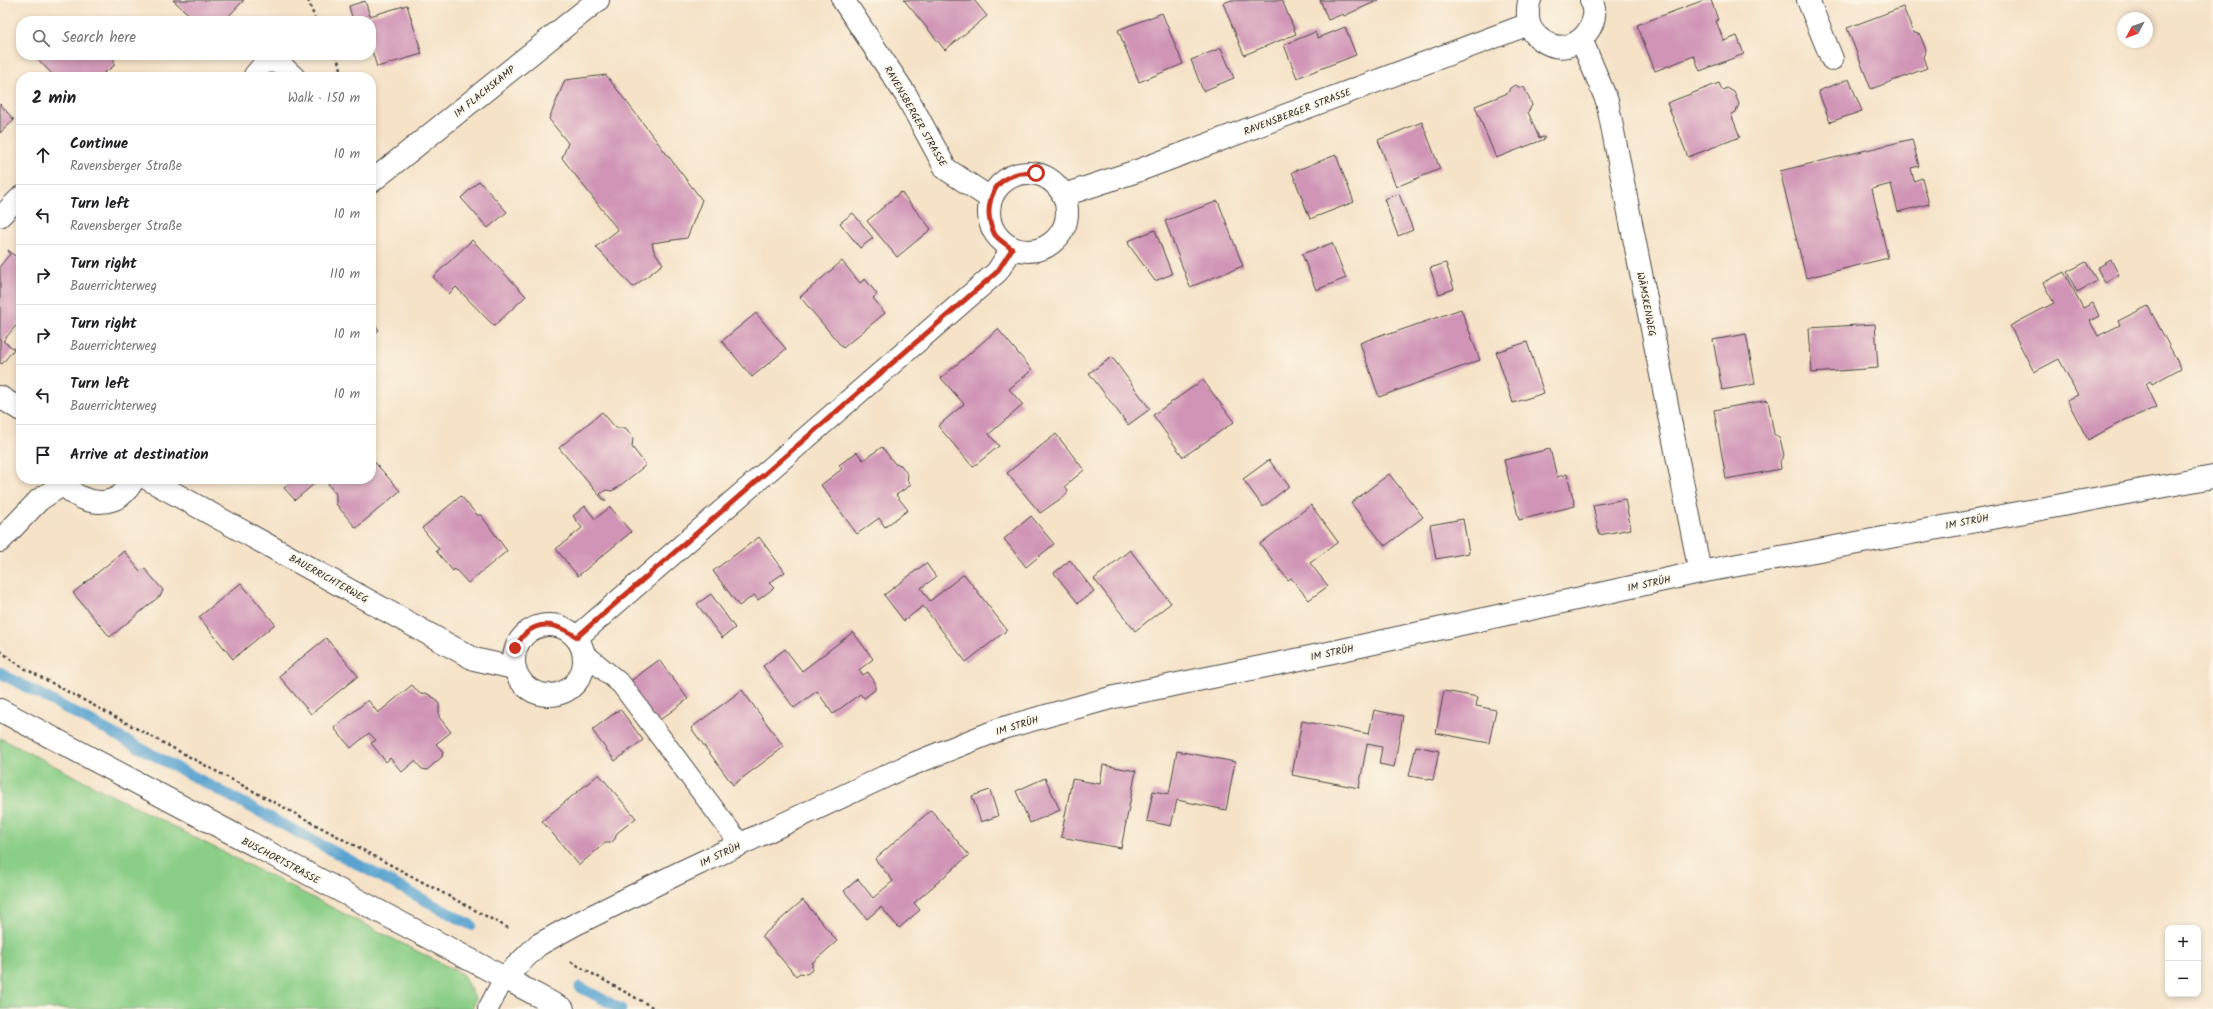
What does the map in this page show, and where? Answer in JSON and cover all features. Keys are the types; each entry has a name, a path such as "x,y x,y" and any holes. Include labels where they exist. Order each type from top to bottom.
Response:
{"street":[{"name":"IM FLACHSKAMP","path":"376,178 598,0"},
{"name":"RAVENSBERGER STRASSE","path":"843,0 906,95 946,169 990,198"},
{"path":"1530,0 1528,4 1528,24 1537,37 1551,45 1566,46 1581,39 1590,30 1594,17 1596,1"},
{"path":"1808,0 1832,59"},
{"name":"RAVENSBERGER STRASSE","path":"1064,195 1137,171 1528,24"},
{"name":"WÄMSKENWEG","path":"1581,39 1607,101 1700,572"},
{"path":"1036,173 1052,181 1064,195 1068,211 1065,226 1056,240 1043,249 1028,252 1012,249 996,236 988,218 990,198 1000,183 1017,174 1036,173"},
{"path":"581,646 997,272 1012,249"},
{"path":"0,397 16,407"},
{"name":"IM STRÜH","path":"504,978 538,945 574,925 740,844 903,768 1018,724 1114,697 1310,657 1700,572 2213,477"},
{"path":"0,541 40,500 60,484"},
{"path":"67,484 77,496 95,502 113,500 128,490 131,484"},
{"name":"BAUERRICHTERWEG","path":"157,484 474,659 514,668"},
{"path":"542,625 562,627 581,646 582,676 567,692 545,696 525,687 514,668 515,648 526,633 542,625"},
{"name":"BUSCHORTSTRASSE","path":"0,710 563,1009"}],"lane":[{"path":"256,72 264,63 279,62 290,72"},
{"path":"0,217 16,201"},
{"path":"581,646 621,684 740,844"},
{"path":"488,1009 504,978"}],"path":[{"path":"308,0 314,16"},
{"path":"338,60 342,72"},
{"path":"0,651 22,667 656,1009"}],"green space":[{"path":"0,738 462,974 476,1000 472,1009 0,1009"}],"building":[{"path":"173,0 244,0 229,16 191,16"},
{"path":"904,0 974,0 987,16 945,50"},
{"path":"1232,0 1282,0 1296,34 1244,55 1223,3"},
{"path":"1320,0 1379,0 1344,16 1343,14 1328,20"},
{"path":"1704,0 1711,0 1718,20 1716,21 1724,41 1737,36 1744,54 1700,71 1694,56 1655,71 1637,25"},
{"path":"365,1 370,16 352,16 349,6"},
{"path":"407,5 422,54 377,67 375,60 376,60 376,16 370,16"},
{"path":"1903,7 1913,32 1920,35 1926,50 1923,57 1927,68 1871,89 1847,28"},
{"path":"1162,13 1183,64 1139,82 1118,30"},
{"path":"1345,27 1356,55 1297,78 1284,45 1315,32 1318,38"},
{"path":"1221,48 1234,78 1203,91 1191,60"},
{"path":"39,60 114,60 114,66 105,72 50,72"},
{"path":"606,75 702,200 687,238 652,243 654,251 663,264 633,287 596,247 618,230 562,158 568,143 549,119 565,80"},
{"path":"1849,79 1862,111 1830,122 1818,91"},
{"path":"1719,83 1722,90 1727,88 1734,92 1739,104 1736,112 1731,114 1740,137 1688,157 1667,103"},
{"path":"1515,85 1521,88 1524,87 1532,105 1528,112 1539,138 1544,137 1545,139 1496,158 1475,106 1508,93 1510,88"},
{"path":"0,104 14,120 0,133"},
{"path":"1422,122 1440,169 1396,187 1378,140"},
{"path":"1912,139 1919,166 1911,168 1914,181 1922,178 1929,204 1898,212 1891,184 1872,189 1888,258 1806,278 1780,171"},
{"path":"1336,155 1354,202 1310,219 1292,172"},
{"path":"479,181 507,212 488,228 461,198"},
{"path":"901,192 931,229 897,257 867,221"},
{"path":"1399,194 1413,230 1398,236 1384,199"},
{"path":"1218,201 1243,266 1190,287 1165,221"},
{"path":"853,213 873,238 860,248 840,223"},
{"path":"1155,230 1172,274 1155,281 1129,245 1128,241"},
{"path":"472,240 526,296 494,326 456,287 449,294 433,277"},
{"path":"1332,243 1346,278 1316,290 1302,254"},
{"path":"8,250 16,257 16,326 3,341 14,349 2,364 0,363 0,266 10,254"},
{"path":"2111,260 2119,275 2105,283 2097,268"},
{"path":"842,261 860,283 865,279 877,294 873,298 885,313 843,348 800,297"},
{"path":"2086,262 2097,281 2077,292 2067,272"},
{"path":"1446,263 1454,289 1439,294 1430,268"},
{"path":"2064,272 2083,308 2093,303 2099,316 2090,321 2098,336 2120,325 2118,321 2148,306 2181,368 2152,384 2150,381 2146,384 2157,407 2125,420 2088,440 2067,400 2078,395 2059,359 2034,372 2010,326 2054,303 2043,283"},
{"path":"1461,309 1480,360 1379,397 1360,343"},
{"path":"756,313 786,349 752,377 722,341"},
{"path":"1875,324 1878,368 1812,373 1809,328"},
{"path":"998,329 1032,370 1009,389 1023,405 989,434 999,446 973,467 938,426 964,404 941,378"},
{"path":"1746,334 1755,384 1722,390 1713,340"},
{"path":"1527,342 1544,393 1513,403 1496,352"},
{"path":"1112,357 1150,409 1128,425 1089,373"},
{"path":"1203,380 1234,422 1183,457 1153,415"},
{"path":"1768,400 1774,434 1780,439 1784,455 1780,461 1781,469 1726,479 1714,410"},
{"path":"602,412 616,428 626,428 633,438 632,447 646,465 617,488 612,491 606,490 600,494 606,501 605,502 559,448"},
{"path":"1056,434 1084,470 1065,486 1068,490 1066,495 1040,513 1007,473"},
{"path":"882,447 895,464 901,465 908,475 907,481 911,485 896,495 908,510 885,527 879,518 857,534 821,485 842,469 839,465 857,452 863,460"},
{"path":"1550,449 1557,477 1567,474 1575,506 1519,520 1504,460"},
{"path":"1269,460 1289,486 1263,507 1243,479"},
{"path":"376,464 400,491 356,528 336,504 336,494 328,484 376,484"},
{"path":"1389,474 1423,517 1385,546 1351,503"},
{"path":"288,484 314,484 295,500 284,488"},
{"path":"461,496 477,515 481,515 507,551 468,583 455,569 453,571 436,551 439,549 422,528"},
{"path":"1625,499 1631,529 1599,535 1593,505"},
{"path":"1311,505 1338,542 1310,563 1328,586 1309,600 1291,578 1288,580 1260,544"},
{"path":"585,506 595,519 610,507 631,532 578,576 556,549 582,528 573,516"},
{"path":"1031,516 1054,544 1026,567 1004,539"},
{"path":"1463,519 1469,553 1436,559 1430,525"},
{"path":"759,537 785,572 769,583 774,588 758,600 754,595 739,606 713,571"},
{"path":"1130,550 1171,603 1135,631 1094,579"},
{"path":"124,551 140,571 145,569 163,590 161,595 110,637 73,593"},
{"path":"1070,560 1094,591 1078,603 1054,573"},
{"path":"926,563 936,577 921,588 930,601 964,574 1007,630 966,662 923,606 904,621 884,595"},
{"path":"241,583 275,624 233,659 199,617"},
{"path":"711,594 735,628 722,638 697,604"},
{"path":"853,632 873,659 859,670 863,675 868,672 875,682 875,690 864,698 860,694 833,714 817,691 794,708 763,666 785,649 802,671"},
{"path":"326,638 358,676 311,714 279,676"},
{"path":"659,660 688,699 657,722 628,683"},
{"path":"412,685 420,694 426,693 436,699 439,704 439,717 451,732 436,744 443,752 442,757 427,770 422,769 415,761 402,772 390,758 386,762 371,743 376,740 369,733 351,748 334,728 368,700 378,713"},
{"path":"742,690 784,747 733,785 691,728"},
{"path":"1444,691 1478,697 1476,706 1496,710 1489,743 1436,733"},
{"path":"620,709 643,740 615,761 592,730"},
{"path":"1374,710 1403,716 1394,767 1379,764 1382,747 1367,744 1359,788 1292,775 1302,721 1369,734"},
{"path":"1416,746 1439,751 1433,780 1409,776"},
{"path":"1177,751 1235,762 1226,810 1177,800 1171,826 1147,821 1153,791 1169,794"},
{"path":"1103,765 1136,771 1121,848 1061,837 1072,779 1100,784"},
{"path":"599,774 636,818 617,833 615,839 611,843 605,843 579,865 542,821"},
{"path":"1045,778 1060,810 1030,823 1016,791"},
{"path":"990,790 998,816 981,822 972,796"},
{"path":"931,810 969,855 914,903 920,910 899,928 881,907 867,919 844,891 858,879 873,898 893,881 875,859"},
{"path":"803,900 837,941 812,963 812,970 807,974 800,973 796,976 762,936"}],"waterway":[{"path":"0,673 471,925"},
{"path":"580,987 621,1009"}],"route":[{"path":"515,648 526,633 542,625 562,627 577,637 997,272 1012,249 996,236 988,218 990,198 1000,183 1017,174 1036,173"}]}
